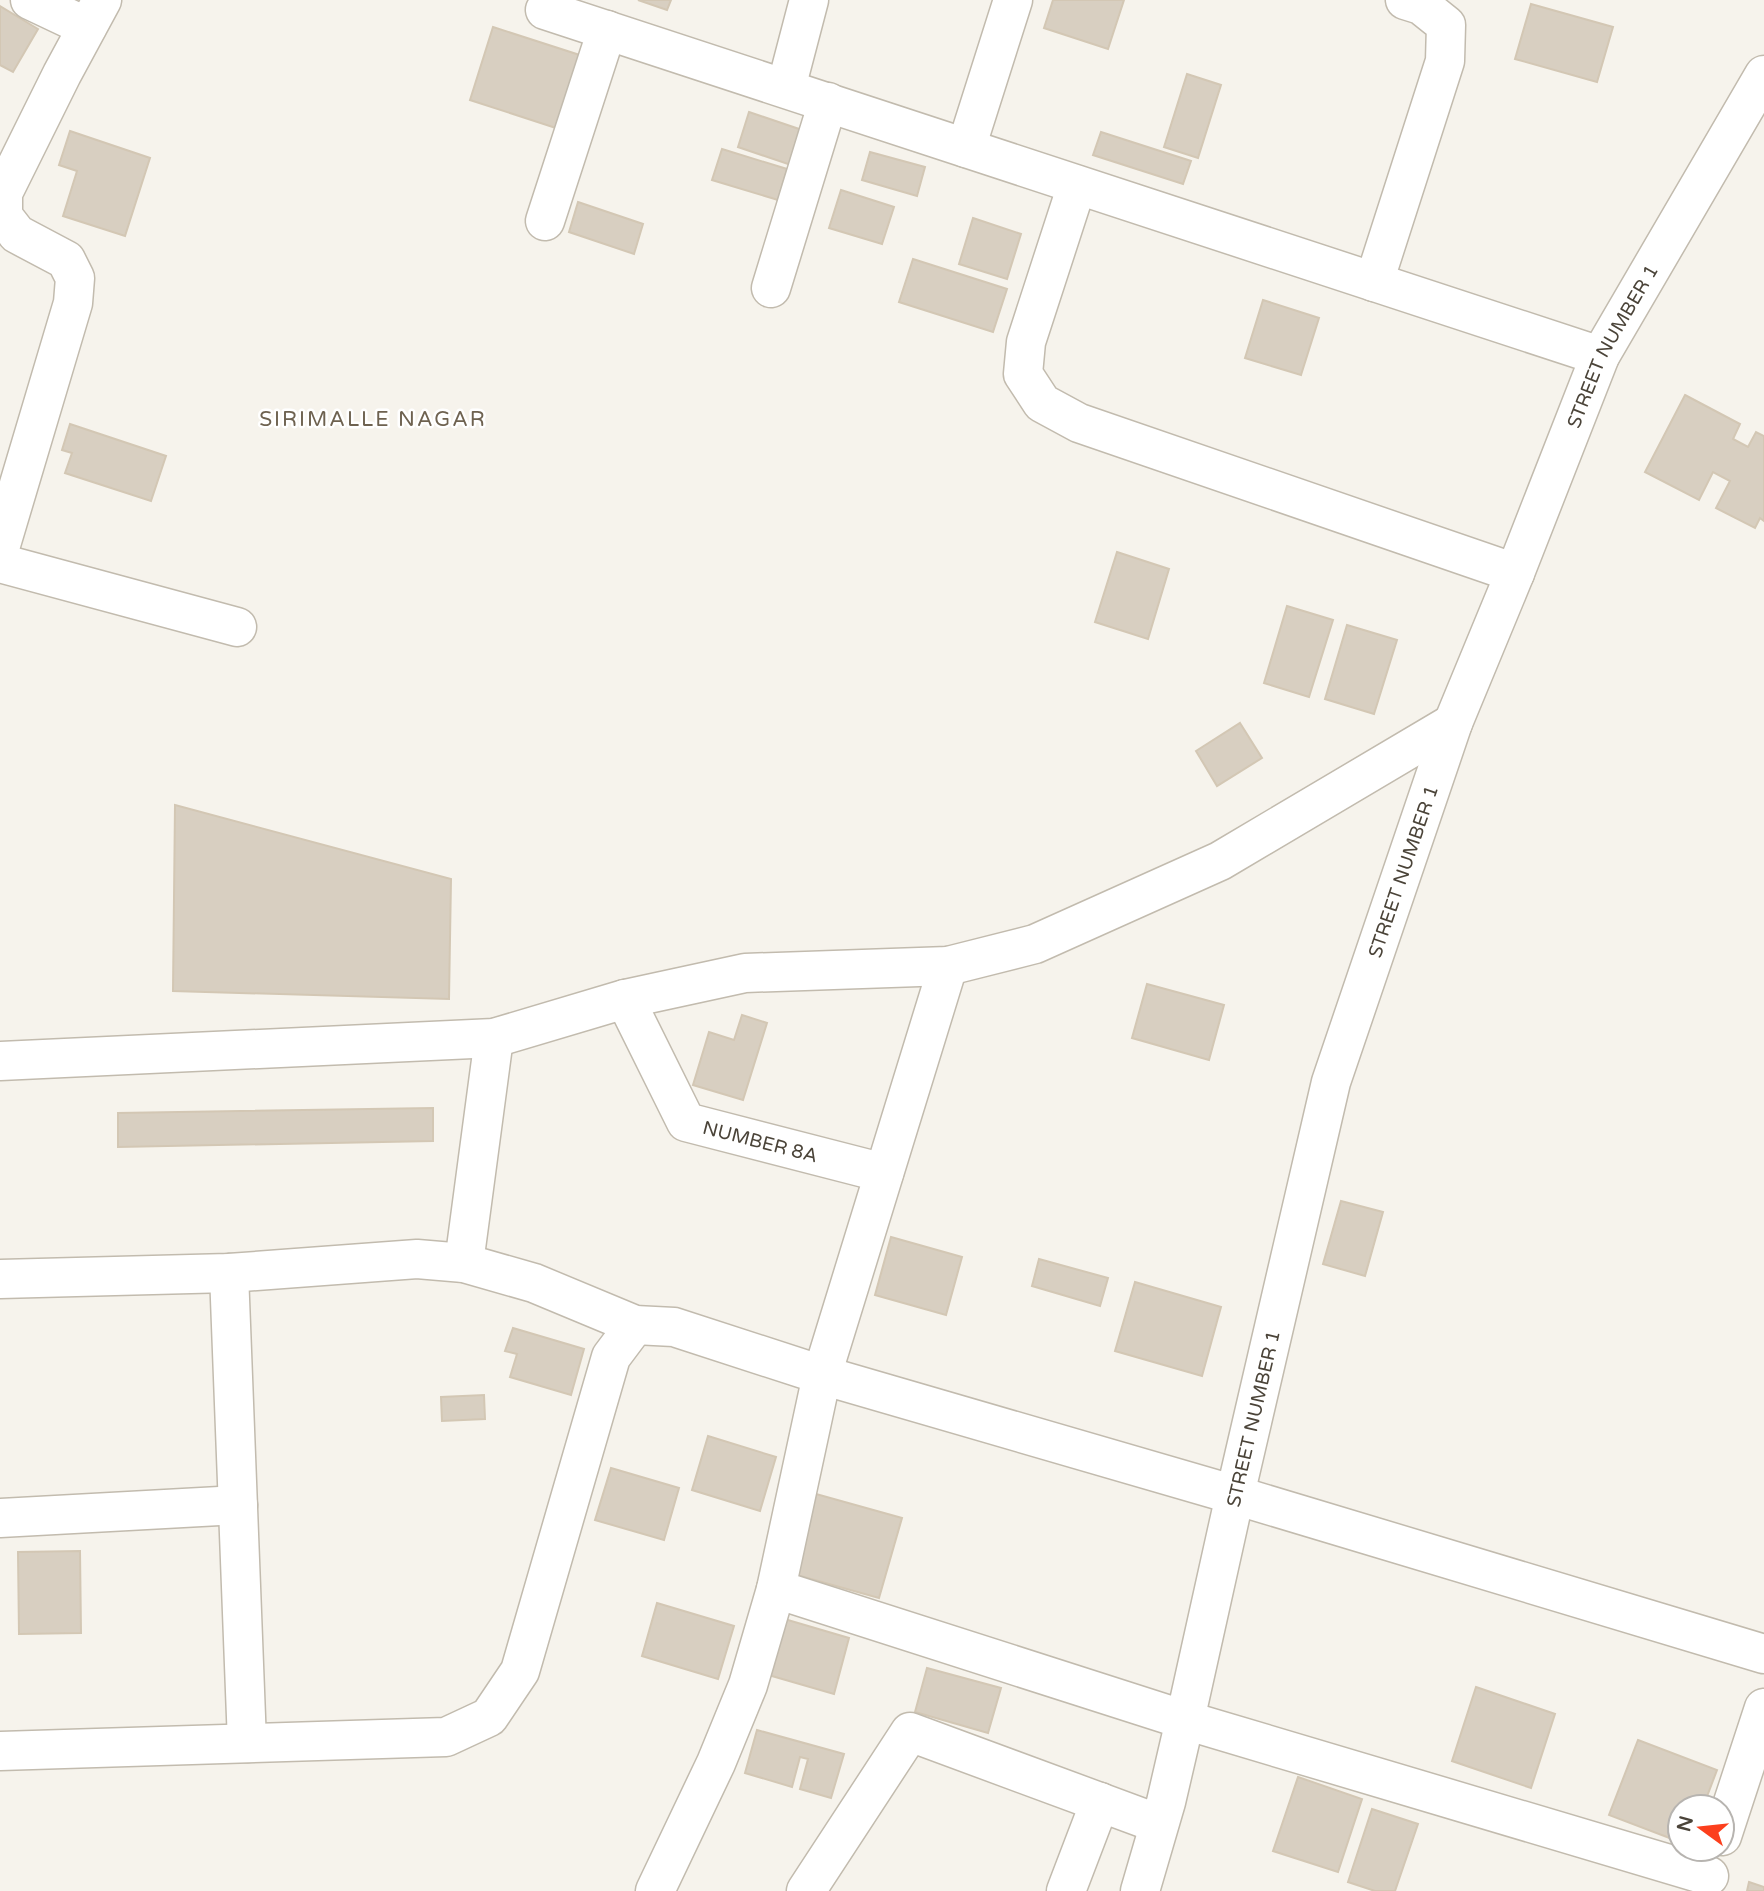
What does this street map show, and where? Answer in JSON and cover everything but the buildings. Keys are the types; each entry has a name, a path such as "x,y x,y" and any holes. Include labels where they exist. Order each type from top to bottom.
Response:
{"street":[{"path":"0,548 73,303 75,278 66,260 17,234 4,216 3,193 94,14 30,0"},
{"path":"786,88 809,0"},
{"path":"965,148 1013,0"},
{"path":"1374,282 1445,61 1446,25 1421,5 1405,0"},
{"path":"545,10 1600,356"},
{"path":"545,221 607,30"},
{"name":"STREET NUMBER 1","path":"1140,1891 1185,1720 1331,1082 1453,723 1600,356 1764,75"},
{"path":"771,288 828,102"},
{"path":"1077,185 1026,342 1023,374 1042,403 1079,423 1514,573"},
{"path":"0,563 237,627"},
{"path":"0,1061 494,1038 625,999 745,973 948,966 1035,944 1220,861 1453,723"},
{"path":"655,1891 716,1763 748,1685 776,1589 822,1375 948,966"},
{"name":"NUMBER 8A","path":"625,999 686,1122 884,1172"},
{"path":"464,1263 494,1038"},
{"path":"0,1279 229,1273 417,1259 464,1263 534,1283 635,1325 674,1327 822,1375 1235,1495 1764,1654"},
{"path":"229,1273 247,1743"},
{"path":"0,1751 446,1737 489,1717 520,1671 611,1357 635,1325"},
{"path":"0,1518 238,1504"},
{"path":"776,1589 1185,1720 1710,1872"},
{"path":"1736,1793 1764,1708"},
{"path":"806,1891 910,1732 1159,1824"},
{"path":"1066,1891 1100,1802"}],"district":[{"name":"SIRIMALLE NAGAR","path":"373,419"}]}
